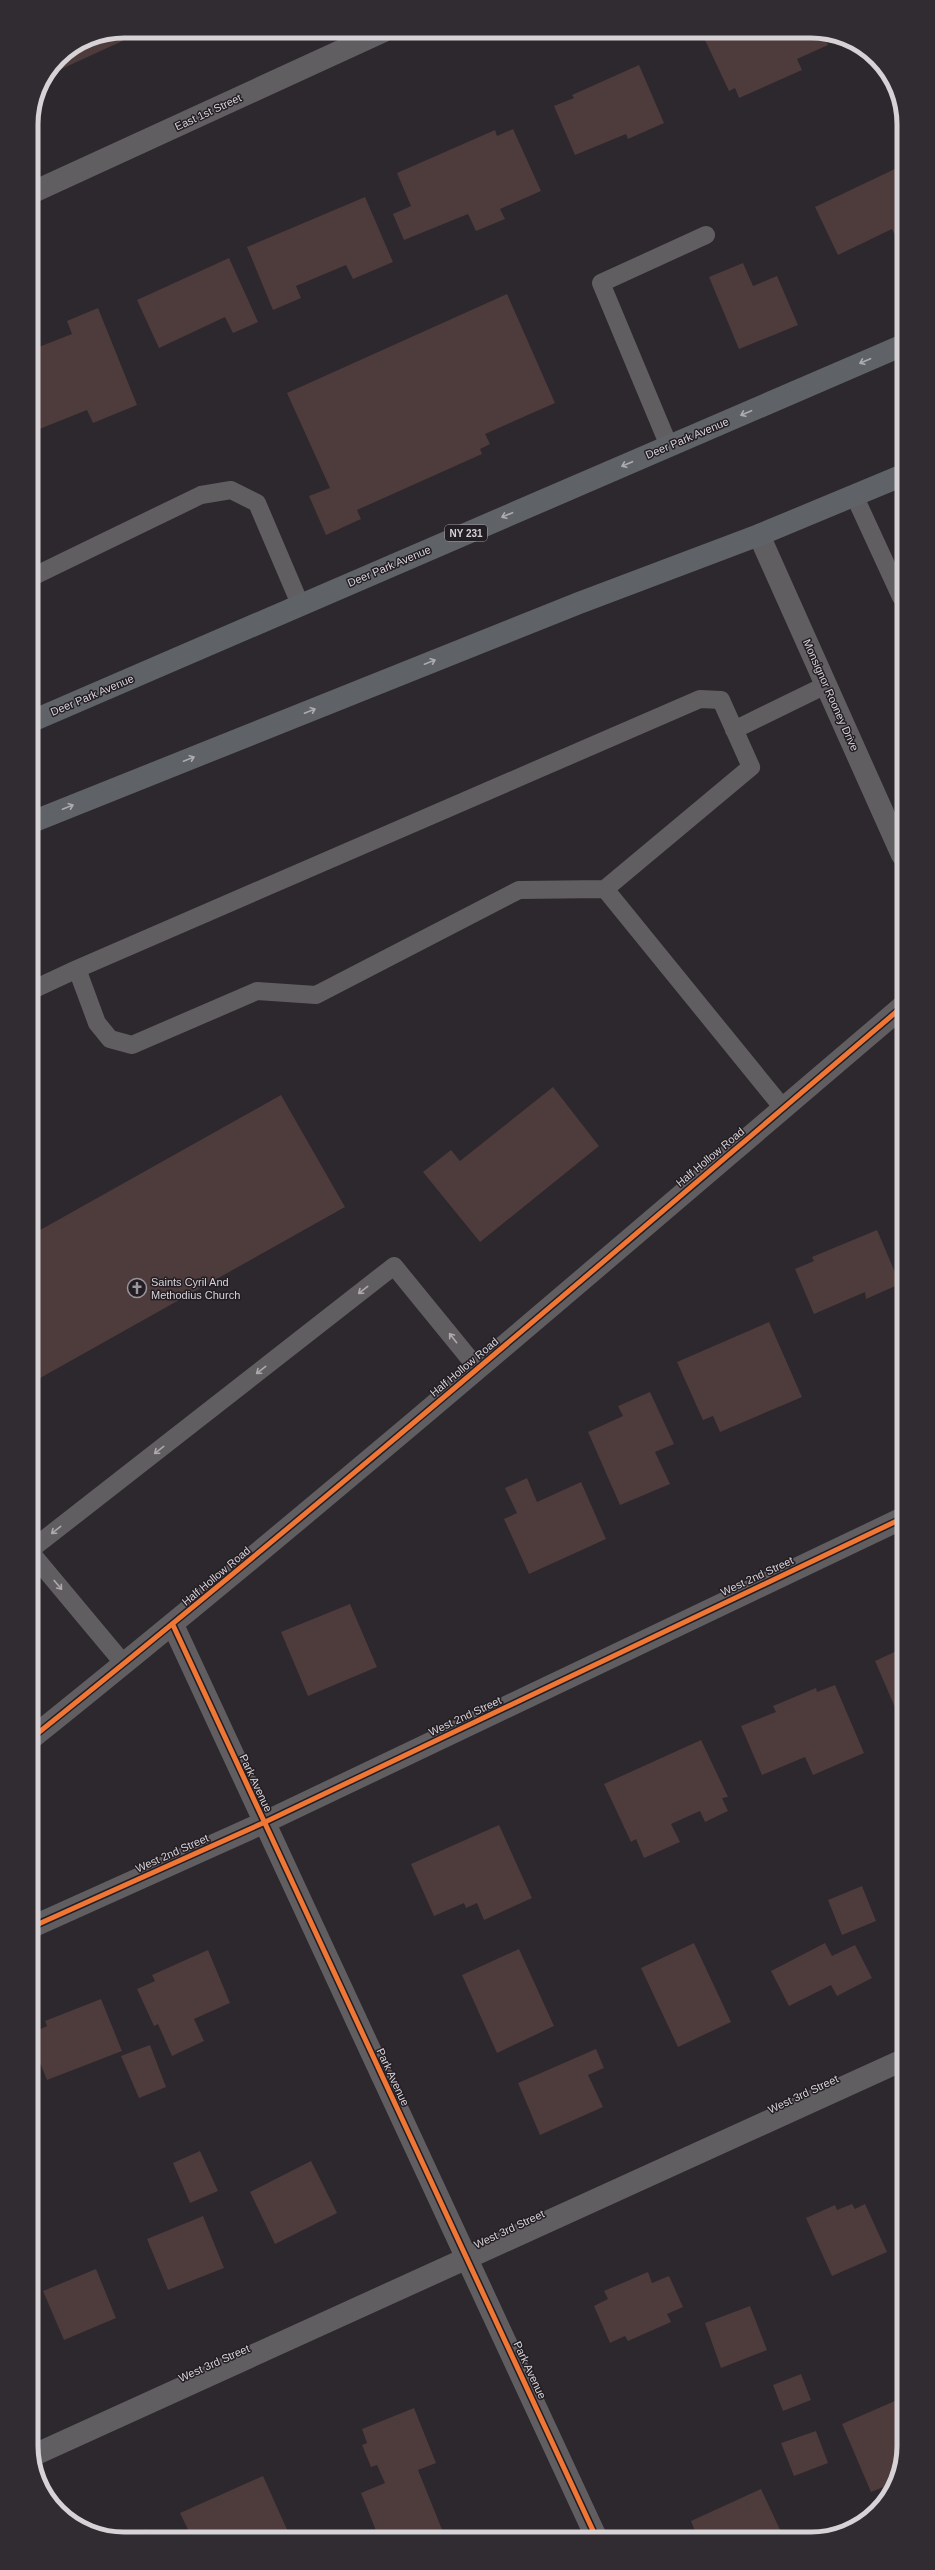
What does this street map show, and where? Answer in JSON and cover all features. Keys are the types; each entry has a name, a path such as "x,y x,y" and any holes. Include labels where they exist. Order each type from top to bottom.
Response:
{"main road":[{"name":"Deer Park Avenue","path":"38,718 300,604 897,348"},
{"path":"38,820 572,606 759,535 897,478"}],"street":[{"name":"East 1st Street","path":"38,190 369,38"},
{"name":"Monsignor Rooney Drive","path":"759,535 826,685 897,829"},
{"name":"Half Hollow Road","path":"38,1733 173,1625 478,1369 897,1011"},
{"name":"West 2nd Street","path":"38,1924 263,1823 897,1521"},
{"name":"Park Avenue","path":"173,1625 263,1823 468,2259 594,2532"},
{"name":"West 3rd Street","path":"39,2452 468,2259 897,2063"}],"lane":[{"path":"669,446 601,283 706,235"},
{"path":"38,573 201,495 231,490 257,503 300,604"},
{"path":"854,496 897,586"},
{"path":"734,730 826,685"},
{"path":"38,987 77,969 700,698 721,700 751,768 605,889 520,890 316,995 257,991 132,1045 110,1039 97,1023 77,969"},
{"path":"605,889 783,1108"},
{"path":"38,1544 394,1266 478,1369"},
{"path":"38,1561 124,1664"}],"building":[{"path":"129,38 55,72 76,52 91,45 107,40"},
{"path":"710,38 817,38 826,40 828,45 797,59 802,70 739,98 735,88 729,91 705,40"},
{"path":"639,65 664,123 628,139 626,134 575,155 554,106 574,98 572,95"},
{"path":"513,129 541,191 500,209 505,219 476,231 468,214 404,240 393,214 411,206 397,173 495,130 497,136"},
{"path":"897,168 897,239 892,229 838,255 815,207"},
{"path":"365,197 393,262 353,279 346,265 296,286 301,298 273,310 247,247"},
{"path":"229,258 258,322 233,333 225,317 159,348 137,300"},
{"path":"743,263 753,286 777,276 798,325 739,349 709,277"},
{"path":"507,294 555,403 485,434 490,444 480,449 482,454 357,510 361,519 326,535 309,496 330,488 287,393"},
{"path":"98,308 137,405 93,423 87,410 38,430 38,347 72,334 67,321"},
{"path":"553,1087 599,1146 480,1242 423,1172 451,1150 460,1161"},
{"path":"281,1095 345,1207 38,1379 38,1231"},
{"path":"877,1230 897,1277 897,1285 866,1299 865,1292 814,1314 795,1269 814,1261 812,1257"},
{"path":"769,1322 802,1397 720,1432 713,1416 703,1420 677,1362"},
{"path":"650,1392 674,1444 655,1452 670,1484 620,1505 588,1432 623,1416 618,1406"},
{"path":"527,1478 537,1502 581,1482 606,1539 529,1574 504,1519 517,1513 505,1488"},
{"path":"350,1604 377,1667 308,1696 281,1632"},
{"path":"897,1651 897,1712 875,1661"},
{"path":"835,1685 864,1753 813,1775 805,1757 762,1775 741,1726 776,1712 773,1706 816,1688 817,1692"},
{"path":"701,1740 728,1797 722,1798 728,1811 705,1822 700,1811 671,1824 680,1842 644,1858 636,1839 631,1842 604,1784"},
{"path":"499,1825 532,1898 484,1920 477,1903 466,1908 464,1903 434,1916 411,1864"},
{"path":"862,1886 876,1921 842,1935 828,1900"},
{"path":"694,1943 731,2022 678,2047 641,1968"},
{"path":"825,1943 832,1956 855,1945 872,1978 837,1996 831,1985 789,2006 771,1971"},
{"path":"519,1949 554,2026 497,2053 462,1975"},
{"path":"208,1950 230,2003 194,2019 204,2041 172,2056 158,2024 154,2026 137,1989 155,1981 152,1975"},
{"path":"101,1999 122,2051 47,2080 38,2058 38,2030 47,2026 45,2021"},
{"path":"150,2045 166,2087 139,2098 121,2056"},
{"path":"596,2049 604,2068 588,2075 603,2107 540,2135 518,2083"},
{"path":"200,2151 218,2191 190,2203 173,2163"},
{"path":"311,2161 337,2213 275,2244 250,2192"},
{"path":"852,2204 855,2209 865,2204 887,2252 832,2276 806,2218 835,2205 837,2210"},
{"path":"203,2216 224,2268 168,2290 147,2239"},
{"path":"96,2269 116,2318 64,2340 43,2291"},
{"path":"648,2272 652,2283 669,2276 683,2307 667,2314 671,2322 628,2341 625,2336 610,2343 594,2306 608,2299 604,2291"},
{"path":"750,2306 767,2350 721,2368 705,2323"},
{"path":"801,2374 811,2400 783,2411 773,2385"},
{"path":"897,2400 896,2457 894,2468 887,2486 871,2492 842,2424"},
{"path":"414,2408 436,2463 418,2470 443,2532 377,2532 361,2493 385,2483 377,2465 371,2467 362,2445 367,2443 362,2429"},
{"path":"816,2431 828,2463 794,2476 781,2443"},
{"path":"263,2476 288,2532 189,2532 180,2513"},
{"path":"761,2489 781,2532 695,2532 691,2521"},
{"path":"147,2529 148,2532 140,2532"}],"cycle path":[{"path":"38,1733 143,1648 362,1466 897,1011"},
{"path":"38,1924 263,1823 897,1521"},
{"path":"173,1625 594,2532"}],"place":[{"name":"Saints Cyril And Methodius Church","path":"137,1288"}]}
